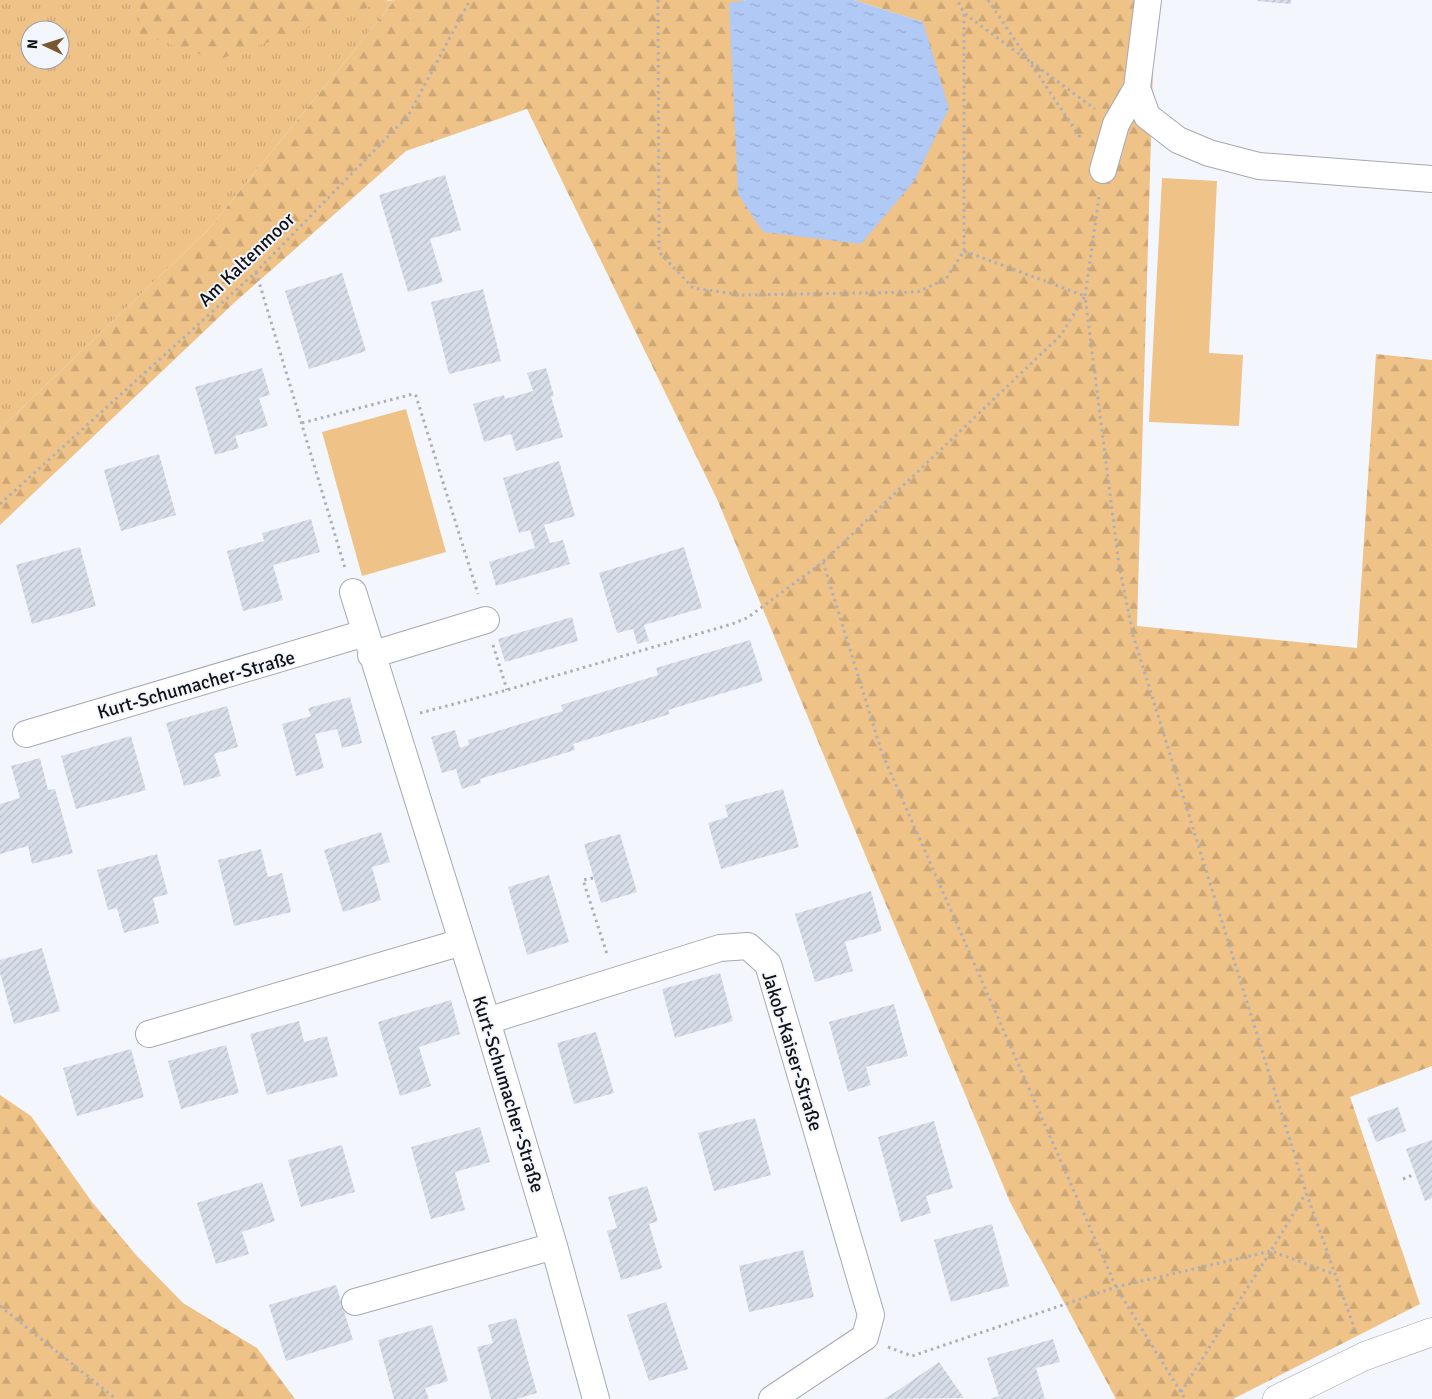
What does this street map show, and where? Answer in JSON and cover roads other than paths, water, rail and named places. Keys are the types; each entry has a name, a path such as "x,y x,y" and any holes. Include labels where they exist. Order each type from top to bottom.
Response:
{"street":[{"path":"1103,170 1116,124 1137,88 1148,0"},
{"path":"1137,88 1147,116 1178,140 1209,153 1259,166 1432,179"},
{"name":"Kurt-Schumacher-Straße","path":"353,592 487,1021 554,1246 596,1399"},
{"name":"Kurt-Schumacher-Straße","path":"26,734 368,644 486,620"},
{"path":"149,1034 462,942"},
{"name":"Jakob-Kaiser-Straße","path":"487,1021 720,948 748,946 768,964 871,1315 865,1337 772,1399"},
{"path":"355,1302 554,1246"},
{"path":"1277,1399 1364,1356 1432,1332"}],"water":[{"path":"747,0 854,0 923,22 949,108 915,180 861,244 763,232 738,194 729,3"}]}
